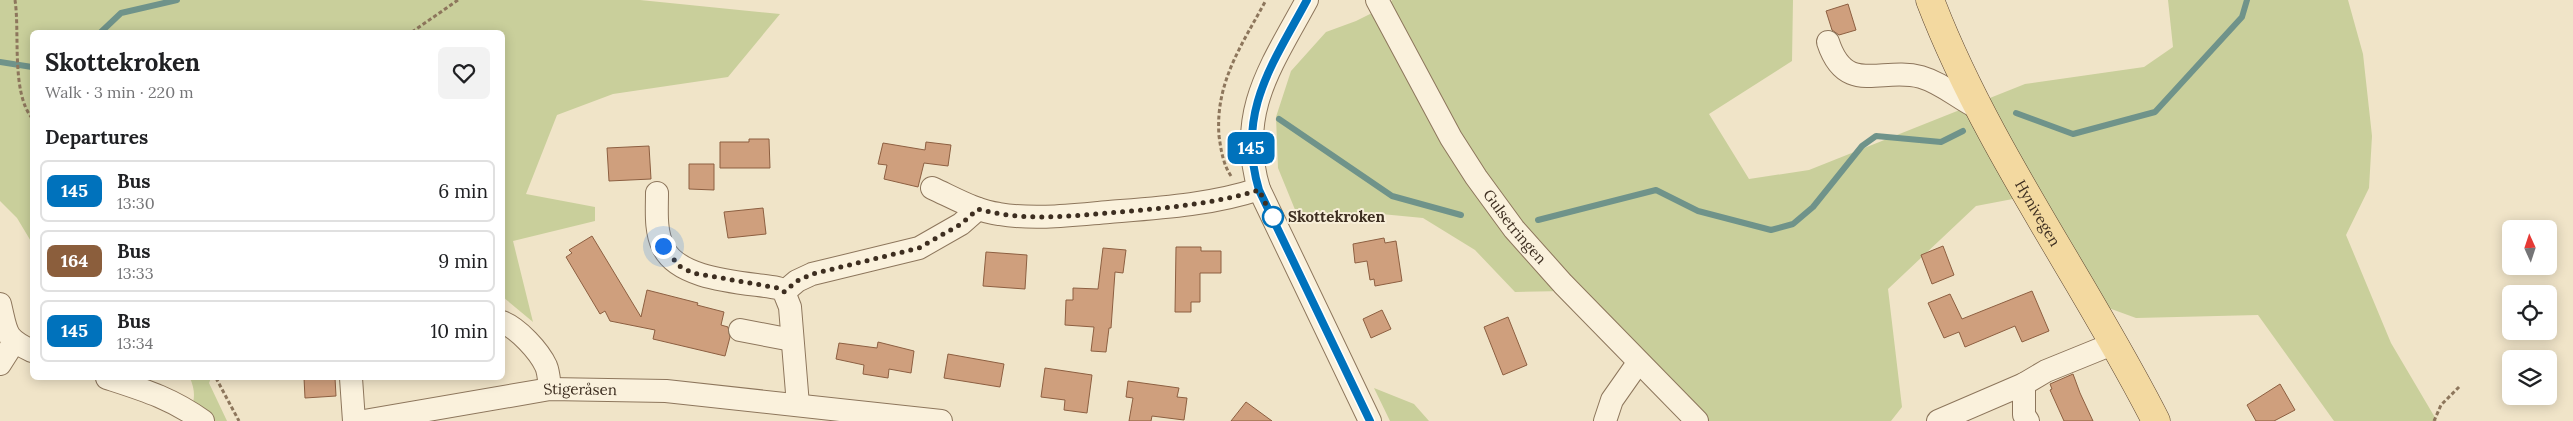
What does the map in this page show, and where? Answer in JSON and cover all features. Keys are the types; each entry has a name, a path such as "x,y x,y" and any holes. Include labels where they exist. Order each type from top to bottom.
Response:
{"main road":[{"name":"Hynivegen","path":"1930,0 1955,61 1978,108 2115,343 2156,421"}],"street":[{"path":"1307,0 1272,67 1255,108 1251,139 1251,192 1370,421"},
{"name":"Gulsetringen","path":"1377,0 1431,103 1476,177 1514,229 1638,363 1697,421"},
{"path":"1828,42 1836,61 1847,72 1868,78 1920,77 1937,83 1978,108"},
{"path":"932,188 978,209 1012,216 1063,216 1155,208 1251,192"},
{"path":"658,194 659,234 666,252 679,266 693,273 778,288 784,292 790,307 798,405"},
{"path":"784,292 797,281 812,274 919,248 961,224 978,209"},
{"path":"0,304 5,326 23,347 0,364"},
{"path":"505,323 510,325 541,357 546,368 550,389"},
{"path":"740,330 792,340"},
{"path":"1938,421 2024,384 2046,371 2115,343"},
{"path":"1606,421 1612,400 1638,363"},
{"path":"113,380 166,398 185,408 202,421"},
{"path":"351,380 354,421"},
{"path":"2024,384 2024,414 2028,421"},
{"name":"Stigeråsen","path":"364,421 457,414 550,389 666,391 941,421"}],"path":[{"path":"15,0 20,78 23,97 30,113"},
{"path":"415,30 458,0"},
{"path":"1251,192 1226,168 1220,147 1219,103 1230,67 1266,0"},
{"path":"217,380 239,421"},
{"path":"2434,421 2442,405 2460,386"}],"green space":[{"path":"0,0 640,0 780,14 728,77 613,94 557,115 526,194 595,207 595,221 513,241 533,322 505,299 505,30 30,30 30,240 17,218 0,201"},
{"path":"1392,0 1793,0 1792,61 1709,114 1749,179 1809,170 2025,84 2144,67 2173,47 2168,0 2348,0 2363,54 2372,136 2369,188 2346,235 2391,343 2437,421 2334,421 2258,315 2136,318 2084,299 2018,198 1976,206 1888,289 1902,407 1891,421 1683,421 1564,291 1515,292 1475,250 1423,218 1371,213 1298,217 1278,168 1276,117 1291,71 1326,32 1356,21 1390,4"},
{"path":"191,380 210,380 209,383 227,421 182,421 190,411 194,400"},
{"path":"1374,388 1414,404 1429,421 1390,421"}],"building":[{"path":"1848,4 1856,30 1839,35 1832,30 1826,11"},
{"path":"749,139 769,139 770,168 720,168 720,142 749,142"},
{"path":"926,142 951,145 948,166 924,163 918,187 884,179 887,165 878,164 883,143 925,150"},
{"path":"649,146 651,179 609,181 607,148"},
{"path":"689,164 714,164 714,190 689,189"},
{"path":"763,208 766,234 728,238 724,212"},
{"path":"592,236 641,317 647,290 698,303 697,305 724,312 721,325 728,327 730,337 725,356 653,339 655,330 610,321 605,311 600,314 566,257 572,253 569,250"},
{"path":"1384,238 1385,243 1396,241 1402,281 1375,286 1374,279 1370,280 1367,261 1355,263 1353,244"},
{"path":"1943,246 1954,275 1932,284 1921,255"},
{"path":"1176,247 1201,247 1201,251 1221,251 1221,273 1200,273 1200,302 1191,302 1191,312 1175,312"},
{"path":"1103,248 1126,250 1123,273 1115,272 1111,328 1109,328 1106,352 1091,351 1094,327 1065,325 1066,300 1073,300 1073,288 1098,289"},
{"path":"986,252 1027,255 1025,289 983,286"},
{"path":"2032,291 2049,331 2022,342 2015,326 1965,347 1959,332 1944,338 1928,303 1950,294 1962,319"},
{"path":"1382,310 1391,329 1371,338 1363,319"},
{"path":"1508,317 1527,365 1503,375 1484,327"},
{"path":"878,342 914,351 911,373 889,369 888,378 863,374 864,365 836,359 839,343 877,348"},
{"path":"948,354 1004,364 1000,387 944,378"},
{"path":"1045,368 1092,375 1087,413 1064,410 1065,400 1041,397"},
{"path":"2073,374 2093,421 2064,421 2050,390 2052,389 2050,384"},
{"path":"304,380 335,380 336,396 305,398"},
{"path":"1128,381 1179,388 1177,397 1187,398 1184,420 1152,416 1151,421 1129,421 1133,398 1126,397"},
{"path":"2280,384 2295,410 2274,421 2256,421 2247,405"},
{"path":"1246,402 1272,421 1231,421"}],"waterway":[{"path":"103,30 121,13 177,0"},
{"path":"2016,113 2073,134 2155,112 2242,17 2247,0"},
{"path":"0,62 30,67"},
{"path":"1279,119 1392,196 1461,215"},
{"path":"1538,220 1656,190 1698,211 1771,230 1793,224 1813,207 1862,146 1876,136 1941,142 1963,131"}],"bus line":[{"name":"145","path":"1307,0 1272,67 1255,108 1251,139 1253,170 1259,190 1370,421"}],"place":[{"name":"Skottekroken","path":"1273,217"}],"route":[{"path":"663,246 670,258 679,266 693,273 778,288 784,292 797,281 812,274 919,248 961,224 978,209 1012,216 1071,215 1186,204 1230,198 1259,190 1276,225 1273,217"}]}
